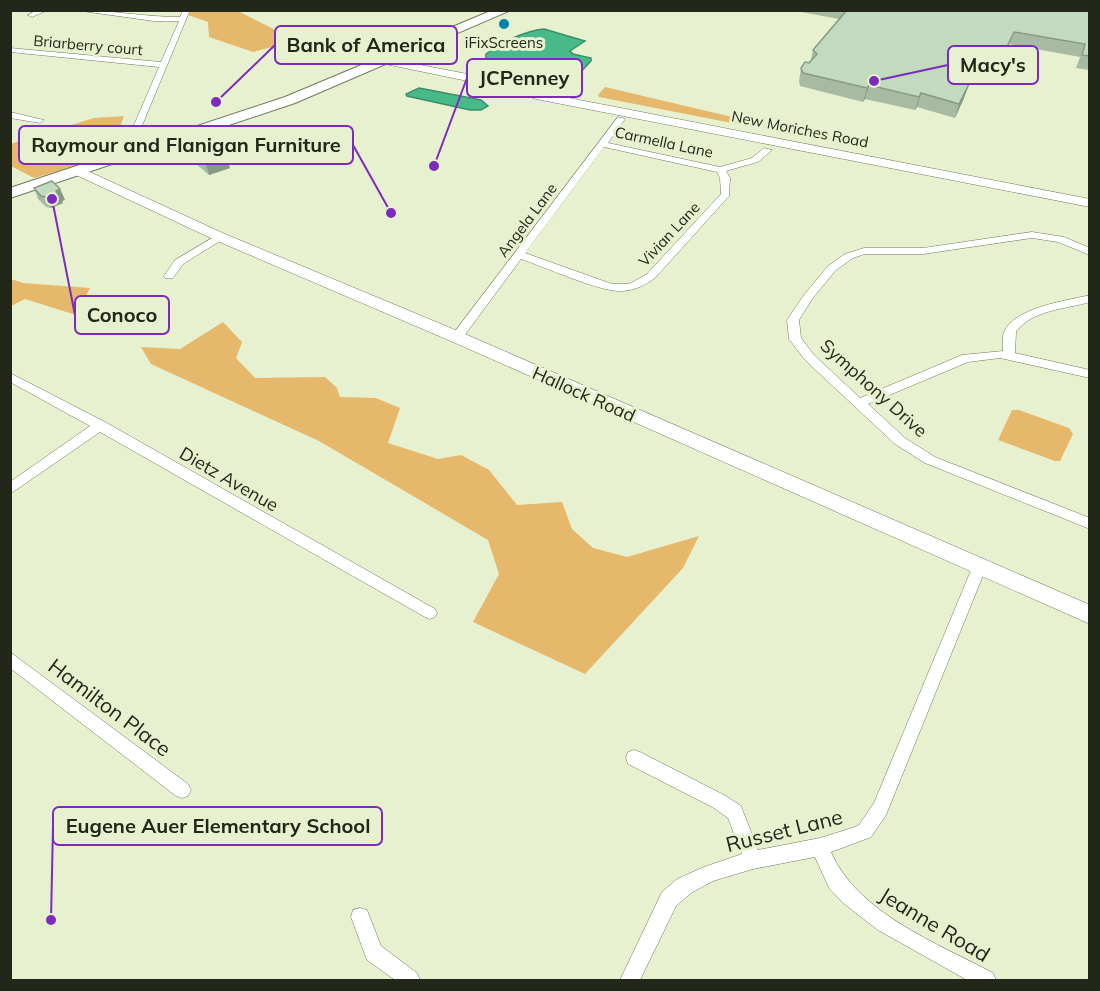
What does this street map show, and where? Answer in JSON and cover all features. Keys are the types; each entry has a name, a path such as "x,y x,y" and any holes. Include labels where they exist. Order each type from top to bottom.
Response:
{"main road":[{"path":"10,193 290,100 505,10"},
{"name":"New Moriches Road","path":"384,61 504,85 561,93 1089,196"},
{"name":"New Moriches Road","path":"504,85 536,95 1089,203"},
{"name":"Hallock Road","path":"79,171 136,200 219,237 457,337 1089,615"}],"street":[{"path":"33,15 45,10"},
{"path":"78,10 154,19 186,15"},
{"path":"126,155 186,15"},
{"name":"Briarberry court","path":"11,51 164,65"},
{"path":"10,115 40,120"},
{"name":"Angela Lane","path":"457,337 621,119"},
{"name":"Carmella Lane","path":"602,144 720,170"},
{"path":"720,170 755,160 767,150"},
{"name":"Vivian Lane","path":"520,255 610,287 625,288 640,284 651,276 726,194 725,178 720,170"},
{"name":"Symphony Drive","path":"1089,252 1060,239 1032,235 932,250 864,251 849,256 832,268 808,297 794,320 795,339 810,358 900,441 930,460 1089,524"},
{"path":"168,276 179,262 219,237"},
{"path":"1009,356 1010,333 1020,320 1041,311 1072,305 1089,298"},
{"path":"859,403 966,358 1000,354 1089,374"},
{"name":"Dietz Avenue","path":"10,377 101,425 281,531 429,613"},
{"path":"10,489 101,425"},
{"name":"Russet Lane","path":"630,981 669,899 696,879 753,860 820,847 866,831 880,809 979,568"},
{"name":"Hamilton Place","path":"10,659 182,790"},
{"path":"634,758 735,812 753,860"},
{"name":"Jeanne Road","path":"820,847 835,880 855,901 888,924 986,981"},
{"path":"360,917 374,953 410,981"}],"shaded area":[{"path":"191,10 238,11 289,37 336,52 283,44 253,52 209,37 208,22 188,15"},
{"path":"544,29 585,41 570,51 573,54 591,58 591,61 577,76 565,77 522,68 502,68 486,59 486,54 506,41"},
{"path":"605,87 745,120 751,118 742,125 599,97 598,95"},
{"path":"419,88 481,100 488,106 481,110 470,110 407,96 406,94"},
{"path":"124,116 109,156 34,178 11,166 10,144 94,118"},
{"path":"11,279 23,283 90,288 76,315 25,299 11,306"},
{"path":"223,322 242,342 236,358 255,378 325,377 337,388 340,397 376,398 400,408 388,443 438,459 461,455 489,470 517,505 562,502 572,529 593,548 627,557 699,536 683,568 585,674 473,622 499,574 488,540 319,441 151,364 141,347 180,349"},
{"path":"1012,410 1019,410 1069,428 1073,434 1060,461 998,440"}],"building":[{"path":"847,10 1089,10 1089,56 1082,55 1085,44 1014,32 1006,49 987,46 977,64 961,61 950,81 969,84 959,104 921,93 919,97 803,73 801,68 805,62 809,63 817,54 813,50"},
{"path":"52,181 60,189 56,191 58,193 46,197 41,196 34,188"}],"place":[{"name":"iFixScreens","path":"504,24"},
{"name":"Macy's","path":"874,81"},
{"name":"Bank of America","path":"216,102"},
{"name":"JCPenney","path":"434,166"},
{"name":"Conoco","path":"52,199"},
{"name":"Raymour and Flanigan Furniture","path":"391,213"},
{"name":"Eugene Auer Elementary School","path":"51,920"}]}
